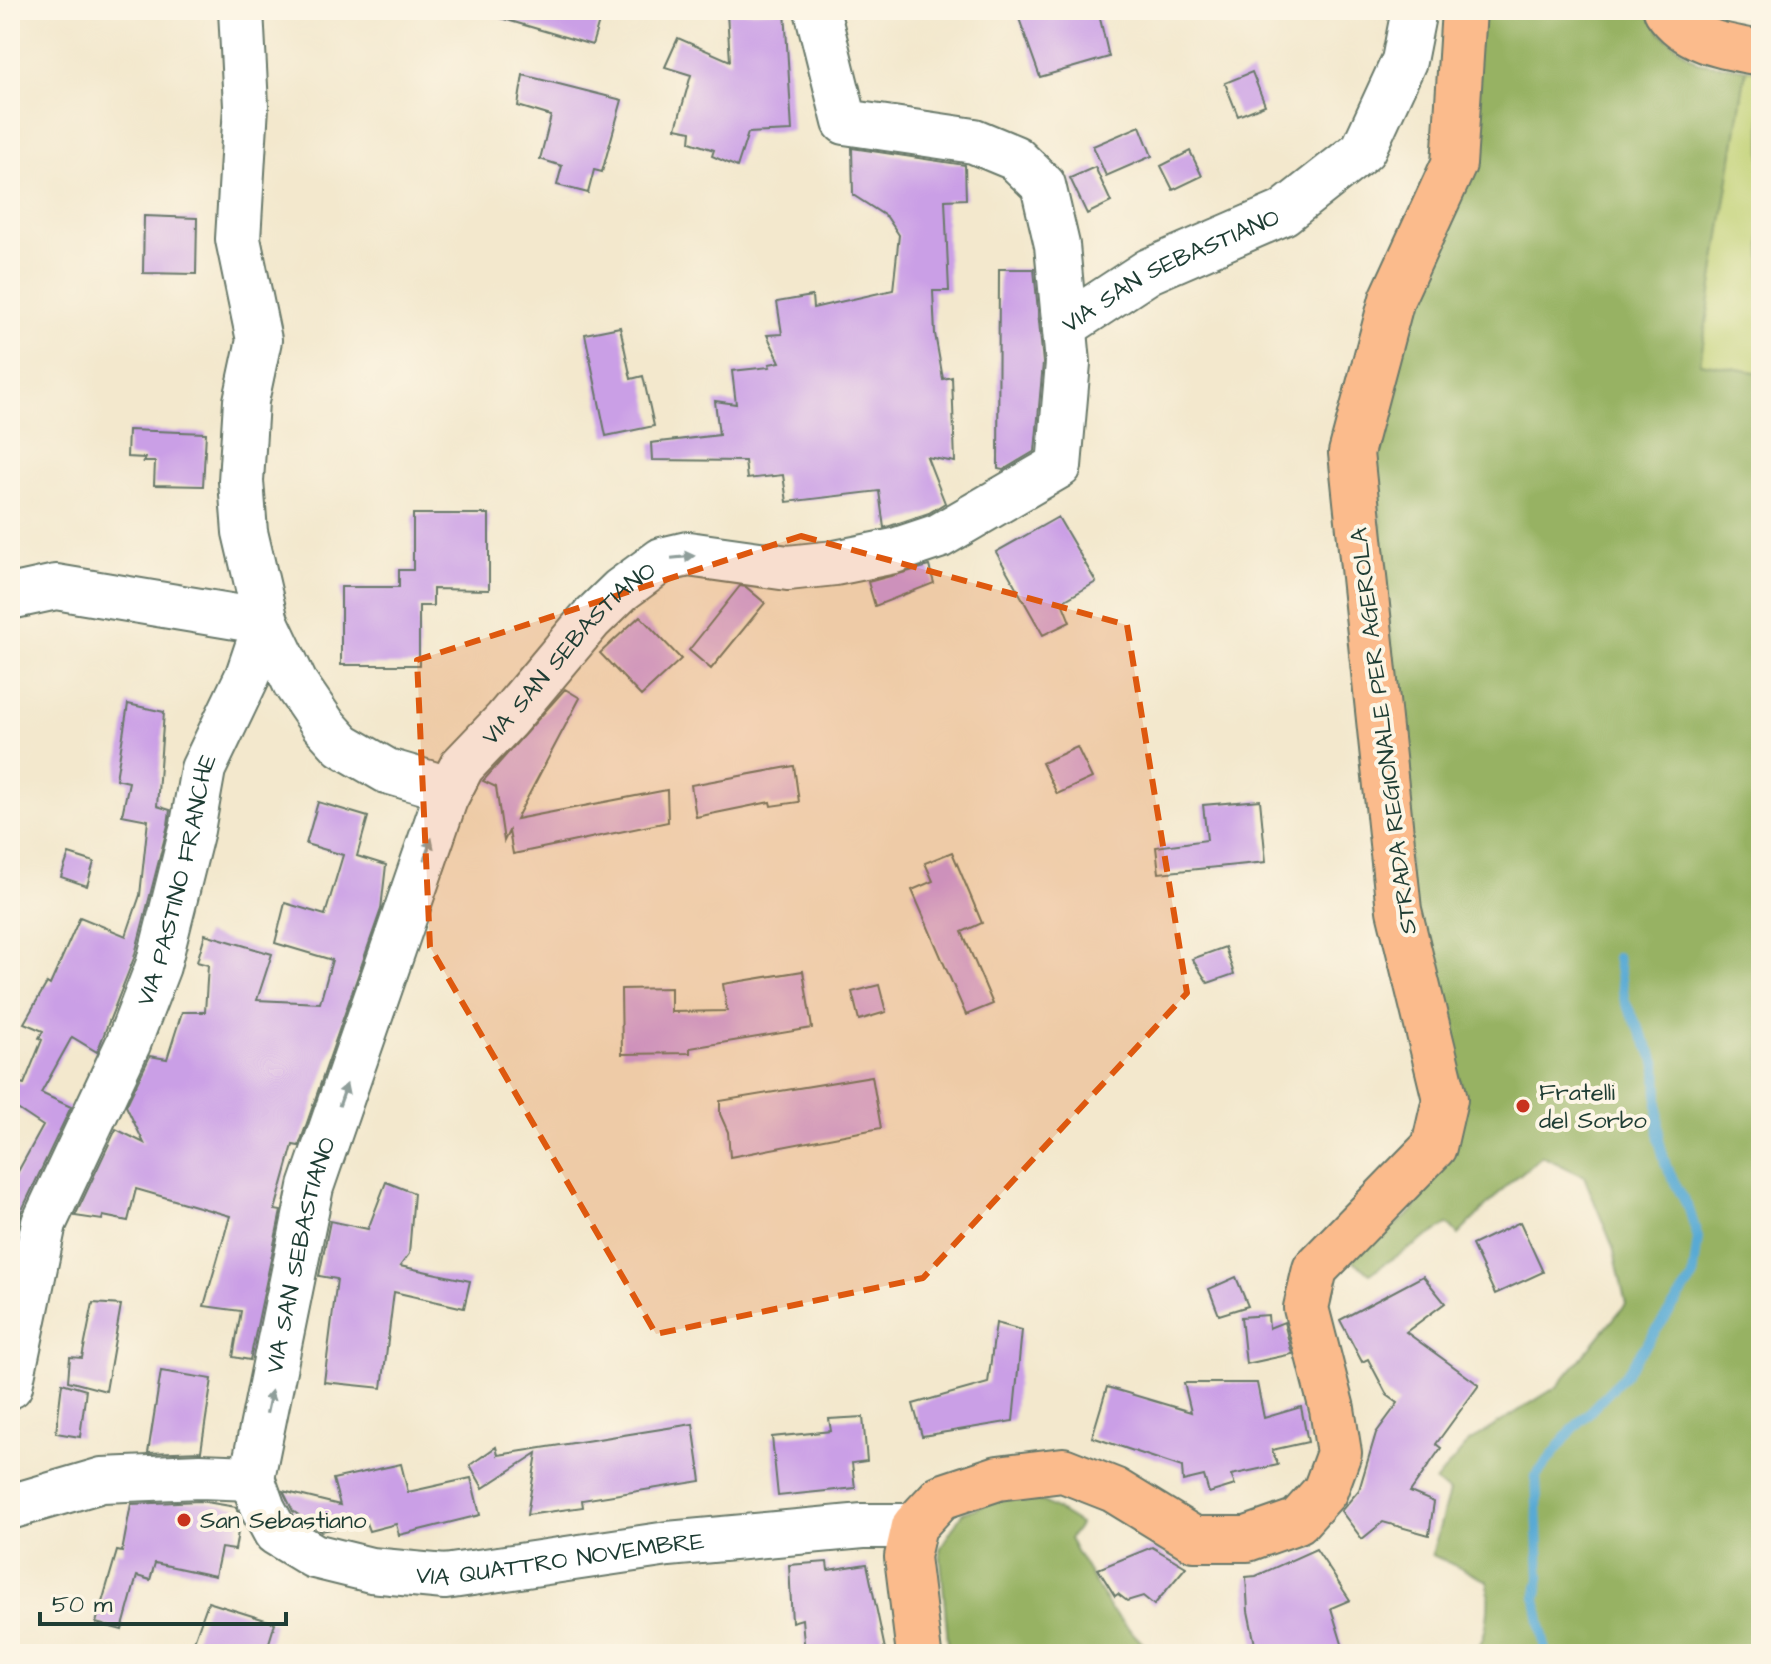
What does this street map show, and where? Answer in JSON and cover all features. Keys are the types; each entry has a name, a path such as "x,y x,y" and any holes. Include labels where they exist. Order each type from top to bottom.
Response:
{"main road":[{"name":"STRADA REGIONALE PER AGEROLA","path":"914,1526 941,1497 998,1478 1063,1470 1114,1490 1194,1539 1247,1539 1298,1521 1325,1491 1339,1453 1332,1409 1306,1308 1315,1269 1434,1147 1445,1099 1399,910 1351,453 1392,299 1454,164 1464,10"},
{"path":"1666,10 1674,22 1714,45 1761,53"},
{"path":"914,1526 907,1557 919,1654"}],"street":[{"path":"241,10 246,106 238,239 259,340 246,401 241,481 245,532 266,622 295,683 323,724 342,745 387,771 449,789"},
{"path":"817,10 845,122 974,141 1015,158 1043,185 1057,245 1065,326"},
{"name":"VIA SAN SEBASTIANO","path":"252,1478 311,1187 449,789 462,766 506,720 590,620 621,590 662,560 688,554 788,568 835,563 894,551 939,536 1059,466 1068,363 1065,326 1149,271 1283,213 1363,150 1404,61 1414,10"},
{"path":"10,597 56,587 266,622"},
{"name":"VIA PASTINO FRANCHE","path":"10,1386 44,1223 128,1044 158,966 192,830 203,769 248,675 266,622"},
{"path":"10,1507 102,1480 200,1476 252,1478"},
{"name":"VIA QUATTRO NOVEMBRE","path":"252,1478 276,1533 314,1556 371,1570 445,1577 668,1544 863,1526 914,1526"}],"highlighted area":[{"path":"801,536 1127,625 1187,993 923,1278 656,1334 430,947 417,660"}],"green space":[{"path":"1479,10 1647,10 1660,32 1697,62 1746,69 1700,363 1761,373 1761,1654 1475,1654 1486,1628 1488,1581 1432,1555 1449,1492 1435,1482 1469,1442 1558,1386 1626,1304 1613,1247 1584,1176 1542,1156 1507,1185 1458,1235 1448,1224 1370,1273 1351,1260 1412,1212 1443,1164 1466,1107 1448,1032 1413,914 1376,471 1382,400 1465,183"},
{"path":"1746,69 1761,71 1761,373 1700,363"},
{"path":"1008,1497 1044,1502 1080,1524 1069,1539 1111,1610 1153,1654 949,1654 940,1549 962,1513"}],"building":[{"path":"498,10 585,10 601,15 592,45 497,17"},
{"path":"785,10 792,131 748,133 737,167 712,156 714,150 690,142 691,131 676,128 691,75 665,67 678,38 730,61 727,13"},
{"path":"1016,10 1098,10 1109,57 1040,77"},
{"path":"1252,72 1265,105 1238,116 1225,83"},
{"path":"523,75 622,100 602,172 594,170 588,193 557,185 562,166 540,159 551,116 518,106"},
{"path":"1140,126 1152,156 1106,176 1093,146"},
{"path":"852,148 965,165 966,199 945,200 949,291 933,291 935,334 943,379 952,377 955,462 927,457 945,503 929,513 884,528 879,491 787,502 783,475 747,479 745,461 652,460 651,443 719,435 715,401 736,404 732,371 770,367 769,364 780,362 767,335 782,334 777,302 812,296 813,308 893,290 899,235 887,217 853,195"},
{"path":"1190,151 1202,176 1173,190 1161,166"},
{"path":"1095,167 1111,202 1087,214 1070,178"},
{"path":"144,216 197,218 196,274 143,273"},
{"path":"999,269 1034,269 1043,363 1035,451 1003,470 998,469"},
{"path":"620,327 631,379 643,376 654,426 606,436 585,334"},
{"path":"128,430 206,433 203,486 154,485 155,462 127,457"},
{"path":"413,514 489,514 489,590 433,589 433,606 419,606 419,665 341,665 341,587 399,587 399,570 413,570"},
{"path":"1058,517 1096,582 1062,602 1070,622 1043,635 996,552"},
{"path":"929,566 934,583 875,606 868,582"},
{"path":"740,586 746,587 765,603 711,669 689,650"},
{"path":"640,616 681,659 641,696 600,653"},
{"path":"565,689 580,698 516,819 667,790 668,822 513,854 509,831 504,841 496,787 483,781"},
{"path":"128,704 164,712 157,806 170,810 168,825 134,958 97,1052 72,1037 41,1093 71,1107 21,1212 10,1264 10,1186 43,1126 10,1104 10,1080 24,1084 42,1040 39,1038 43,1031 24,1023 47,983 50,985 80,917 126,936 140,895 148,820 122,815 129,782 116,779"},
{"path":"1077,747 1092,778 1057,794 1042,763"},
{"path":"794,766 799,802 771,806 770,802 696,817 691,785"},
{"path":"1260,800 1266,862 1159,873 1156,847 1207,840 1203,805"},
{"path":"318,802 368,817 357,856 386,865 381,909 299,1146 293,1145 275,1210 281,1211 250,1360 233,1357 241,1311 204,1306 230,1216 136,1189 128,1221 103,1216 102,1220 75,1216 116,1129 144,1143 126,1106 150,1056 167,1059 182,1012 205,1012 208,965 197,962 205,934 272,954 257,1000 320,1003 332,960 275,943 285,903 325,915 343,855 306,844"},
{"path":"952,852 982,923 962,932 993,1004 966,1015 912,890 933,881 925,863"},
{"path":"69,854 94,862 87,886 61,877"},
{"path":"1225,947 1234,974 1208,983 1192,959"},
{"path":"803,971 812,1028 690,1048 690,1053 622,1054 621,989 671,988 671,1012 727,1011 723,984"},
{"path":"879,985 886,1012 859,1020 852,992"},
{"path":"872,1076 881,1128 730,1157 728,1132 720,1114 720,1101"},
{"path":"386,1182 414,1193 409,1254 400,1266 470,1281 464,1308 394,1292 382,1388 324,1382 337,1279 319,1276 330,1221 368,1229"},
{"path":"1520,1222 1543,1272 1495,1294 1472,1245"},
{"path":"1423,1276 1445,1303 1406,1332 1479,1385 1436,1444 1441,1448 1410,1492 1434,1502 1429,1535 1383,1522 1362,1539 1341,1511 1359,1490 1376,1433 1398,1403 1387,1395 1368,1359 1362,1362 1340,1320"},
{"path":"1236,1277 1248,1306 1219,1315 1209,1289"},
{"path":"93,1303 121,1305 106,1391 68,1381 70,1357 82,1358"},
{"path":"1268,1315 1269,1328 1284,1322 1292,1354 1246,1364 1241,1317"},
{"path":"996,1323 1022,1330 1013,1421 922,1436 913,1404 988,1383"},
{"path":"161,1371 212,1379 201,1451 148,1453"},
{"path":"62,1383 86,1390 80,1437 56,1433"},
{"path":"1184,1383 1257,1383 1264,1418 1301,1407 1308,1442 1272,1450 1278,1465 1231,1475 1235,1485 1209,1493 1204,1476 1183,1481 1182,1467 1092,1437 1107,1387 1191,1412"},
{"path":"863,1417 867,1461 852,1463 855,1488 778,1496 772,1437 831,1431 829,1419"},
{"path":"693,1424 701,1481 582,1500 583,1507 527,1515 537,1453 483,1488 470,1465 496,1447 498,1455"},
{"path":"401,1464 408,1492 471,1478 480,1515 399,1535 396,1524 369,1531 366,1523 321,1531 293,1511 283,1491 340,1505 333,1479"},
{"name":"San Sebastiano","path":"200,1501 236,1507 240,1520 235,1550 221,1548 215,1576 155,1563 150,1580 137,1576 122,1630 96,1623 117,1551 122,1552 131,1504"},
{"path":"1152,1547 1186,1567 1154,1605 1143,1596 1127,1601 1118,1594 1115,1596 1098,1569"},
{"path":"1316,1549 1350,1600 1331,1608 1343,1647 1321,1654 1257,1654 1248,1611 1246,1577 1256,1576"},
{"path":"827,1562 828,1570 867,1564 886,1654 805,1654 802,1619 792,1622 789,1565"},
{"path":"208,1602 275,1623 268,1646 262,1646 260,1654 215,1654 192,1647"}],"waterway":[{"path":"1546,1654 1536,1599 1540,1578 1536,1476 1572,1430 1625,1375 1693,1278 1698,1238 1689,1209 1666,1166 1659,1140 1657,1064 1625,1002 1617,957"}],"place":[{"name":"Fratelli del Sorbo","path":"1523,1106"},
{"name":"San Sebastiano","path":"184,1520"}]}
